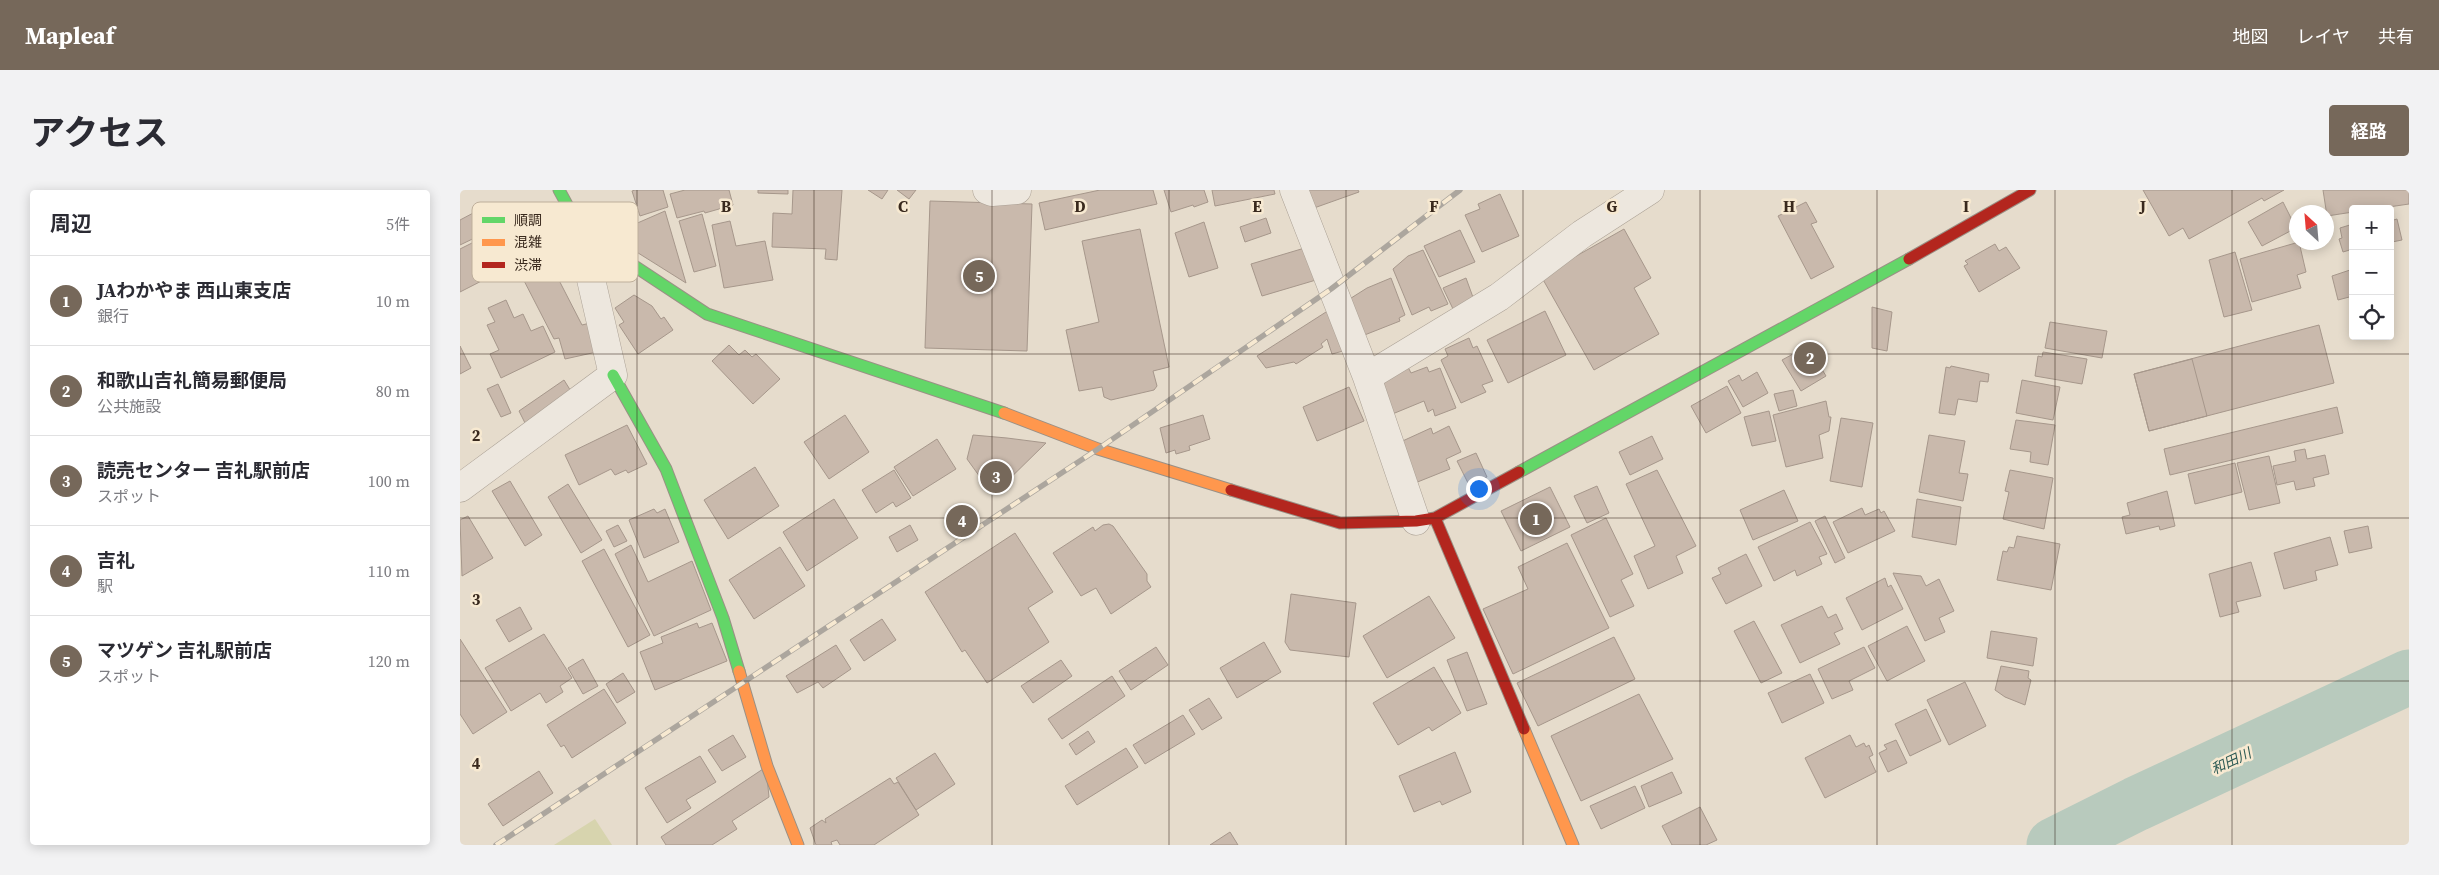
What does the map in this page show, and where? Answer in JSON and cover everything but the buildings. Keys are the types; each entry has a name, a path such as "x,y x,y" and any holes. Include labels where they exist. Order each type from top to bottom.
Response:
{"street":[{"path":"559,190 566,202"},
{"path":"987,190 992,192 1018,190"},
{"path":"1294,190 1425,520 1572,845"},
{"path":"1367,377 1499,297 1582,234 1650,190"},
{"path":"638,268 707,314 1023,419 1098,449 1340,523 1425,520 1852,291 2030,190"},
{"path":"592,282 612,375 666,469 723,618 767,766 798,845"},
{"path":"460,488 612,375"}],"shaded area":[{"path":"595,819 612,845 554,845"}],"waterway":[{"name":"和田川","path":"2054,845 2136,804 2409,677"}],"railway":[{"path":"496,845 1098,449 1331,289 1460,190"}],"traffic: fast":[{"path":"559,190 566,202"},
{"path":"1519,472 1909,259"},
{"path":"638,268 707,314 1004,413"},
{"path":"613,375 666,469 723,618 739,671"}],"traffic: slow":[{"path":"1004,413 1098,449 1231,490"},
{"path":"739,671 767,766 798,845"},
{"path":"1524,729 1573,845"}],"traffic: jam":[{"path":"1909,259 2030,190"},
{"path":"1231,490 1340,523 1416,521 1435,518 1519,472"},
{"path":"1435,518 1524,729"}],"place":[{"name":"マツゲン 吉礼駅前店","path":"979,276"},
{"name":"和歌山吉礼簡易郵便局","path":"1810,358"},
{"name":"読売センター 吉礼駅前店","path":"996,477"},
{"name":"JAわかやま 西山東支店","path":"1536,519"},
{"name":"吉礼","path":"962,521"}]}
